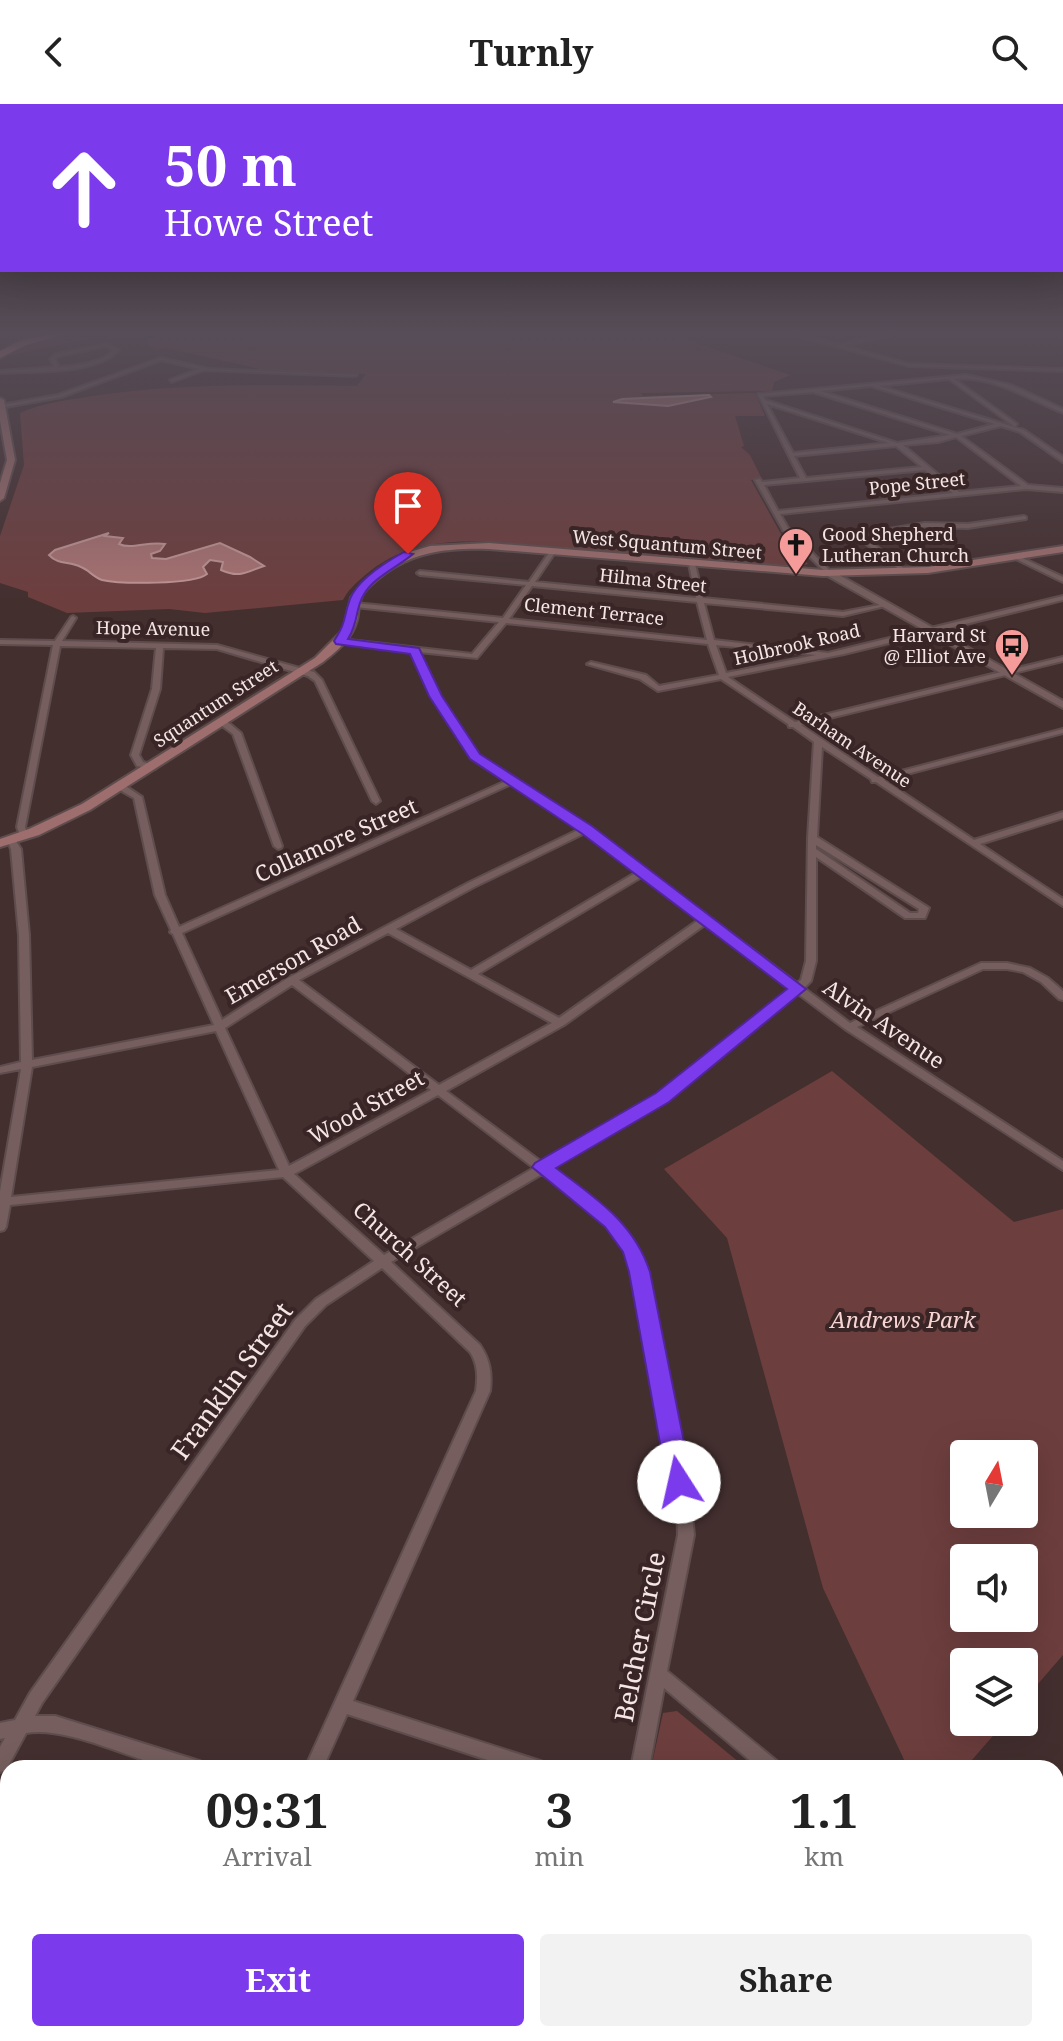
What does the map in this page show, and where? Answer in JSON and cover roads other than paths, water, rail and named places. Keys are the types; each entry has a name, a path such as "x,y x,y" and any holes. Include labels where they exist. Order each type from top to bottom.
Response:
{"main road":[{"path":"0,498 11,460 4,421"},
{"name":"West Squantum Street","path":"411,553 461,545 829,573 904,571 1063,549"},
{"name":"Squantum Street","path":"12,840 75,813 121,787 302,671 340,641 352,624 355,605 365,586 394,562 411,553"}],"street":[{"path":"774,421 804,480"},
{"path":"830,421 899,445 958,494"},
{"path":"912,421 958,436 1026,487"},
{"path":"993,421 1022,431"},
{"path":"1009,421 1063,460"},
{"path":"791,455 899,445 958,436 1002,424"},
{"path":"927,468 759,482 775,513 796,542 829,573 1063,705"},
{"name":"Pope Street","path":"775,513 1026,487 1063,490"},
{"path":"904,571 863,539 862,534 925,525 968,526 1024,518"},
{"path":"340,641 474,656 506,619 553,551"},
{"path":"1016,557 1063,580"},
{"path":"692,564 708,633 714,641 724,678"},
{"name":"Hilma Street","path":"420,573 843,614 883,605"},
{"name":"Holbrook Road","path":"591,664 643,677 658,689 830,655 1063,598"},
{"name":"Clement Terrace","path":"355,605 830,655"},
{"path":"0,1227 27,1066 24,935 16,849 12,840 21,827 57,643 73,618"},
{"name":"Hope Avenue","path":"0,642 222,647 302,671"},
{"path":"152,767 137,761 135,755 156,689 160,645"},
{"name":"Alvin Avenue","path":"415,651 435,696 475,757 586,829 849,1027 1063,1166"},
{"path":"792,725 1063,659"},
{"path":"302,671 318,680 376,801"},
{"name":"Barham Avenue","path":"724,678 1063,903"},
{"path":"221,721 237,733 278,846"},
{"path":"875,780 1063,731"},
{"path":"797,989 809,975 811,961 812,838 818,742"},
{"name":"Collamore Street","path":"175,932 512,781"},
{"name":"Church Street","path":"121,787 138,797 160,895 286,1173 481,1353 486,1371 483,1391 318,1760"},
{"path":"972,843 1063,815"},
{"name":"Emerson Road","path":"0,1070 219,1027 292,980 586,829"},
{"path":"812,838 924,908 922,916 908,916 813,851"},
{"path":"471,974 643,872"},
{"name":"Wood Street","path":"3,1202 286,1173 560,1023 706,919"},
{"path":"389,929 560,1023"},
{"path":"849,1027 981,966 1029,968 1063,997"},
{"name":"Belcher Circle","path":"292,980 613,1222 628,1241 640,1272 684,1506 686,1535 642,1760"},
{"name":"Franklin Street","path":"2,1760 19,1726 300,1323 321,1302 382,1262 663,1098 797,989"},
{"path":"660,1675 762,1760"},
{"path":"342,1705 512,1760"},
{"path":"0,1731 42,1723 66,1726 171,1760"}],"place":[{"name":"Good Shepherd Lutheran Church","path":"796,576"},
{"name":"Harvard St @ Elliot Ave","path":"1012,677"}],"park label":[{"name":"Andrews Park","path":"903,1320"}]}
